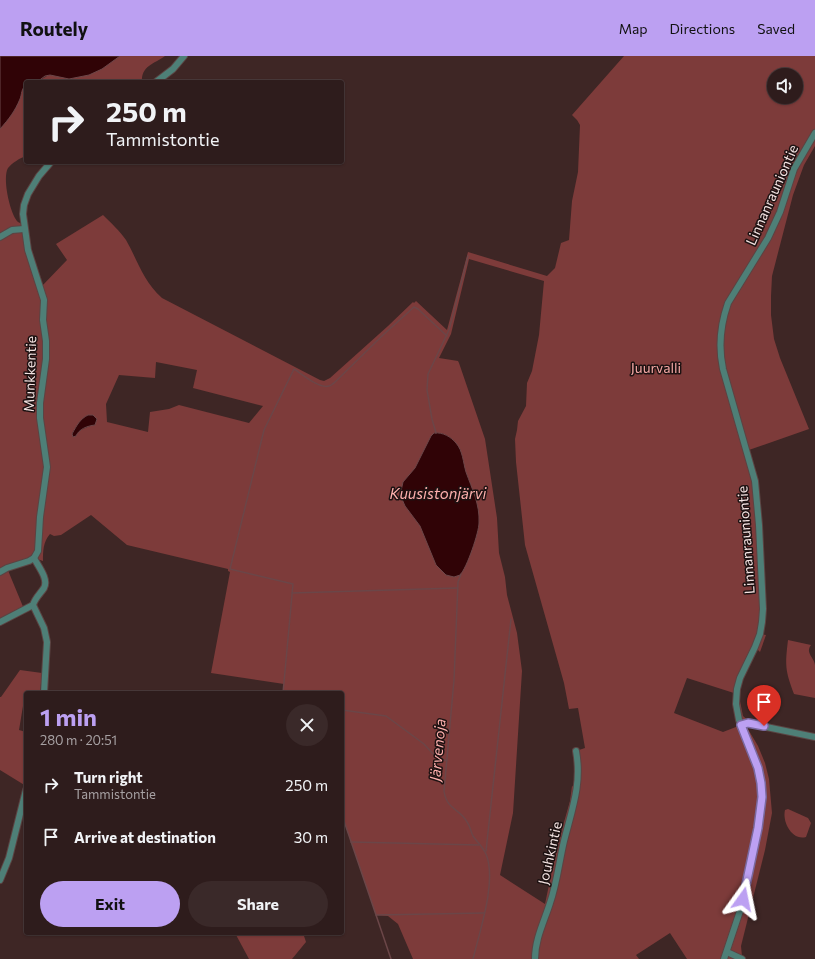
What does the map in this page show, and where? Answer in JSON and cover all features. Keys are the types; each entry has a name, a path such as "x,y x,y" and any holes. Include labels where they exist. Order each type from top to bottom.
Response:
{"street":[{"path":"159,80 173,69 184,56"},
{"name":"Linnanrauniontie","path":"724,959 745,890 760,817 762,797 758,768 736,708 737,689 740,678 756,647 760,634 763,610 760,524 754,481 723,369 720,356 720,335 724,314 728,304 768,238 780,212 794,170 815,133"},
{"name":"Munkkentie","path":"34,558 38,551 40,517 47,467 41,425 40,403 46,351 43,320 44,300 28,250 23,214 26,200 39,176 49,164"},
{"path":"0,237 12,230 24,229"},
{"path":"0,572 34,558 43,574 45,585 34,601 33,605 0,622"},
{"path":"33,605 44,628 47,642 44,691"},
{"path":"741,725 745,723 752,724 815,737"},
{"name":"Jouhkintie","path":"535,959 538,934 556,885 564,842 576,796 578,777 576,751"},
{"path":"0,880 9,858 24,798"},
{"path":"727,952 742,959"}],"green space":[{"path":"80,56 165,56 146,69 142,80 40,80"},
{"name":"Juurvalli","path":"624,56 815,56 815,146 804,165 793,195 772,276 771,296 771,315 774,339 780,358 809,429 746,451 754,481 759,525 760,634 766,635 760,652 756,648 737,694 687,678 674,713 723,732 741,725 736,699 740,701 743,716 752,724 745,724 758,746 765,763 769,779 772,813 765,850 741,946 742,956 745,959 687,959 670,933 636,955 639,959 413,959 398,924 388,916 376,915 344,821 344,691 283,691 284,684 211,673 230,572 228,569 127,545 91,515 61,535 54,536 50,534 43,550 43,561 34,558 7,568 24,609 0,622 0,112 24,87 24,157 8,168 6,173 6,187 12,212 18,222 24,225 41,287 67,260 56,244 103,215 126,240 145,278 162,298 324,381 330,378 413,302 414,303 416,301 447,330 468,252 547,276 555,268 561,243 569,240 572,201 578,172 580,125 572,115","holes":["469,259 544,281 539,335 532,371 527,383 526,406 518,421 515,439 516,462 525,545 564,683 569,709 578,708 585,748 576,751 577,789 572,786 570,801 557,847 545,904 500,875 513,813 522,671 517,633 507,595 505,577 499,553 497,518 485,439 458,361 439,358 451,334","156,362 197,370 193,388 263,406 249,423 179,405 169,409 150,412 148,432 107,422 106,404 119,375 155,378","79,423 95,425 89,427 72,433"]},
{"path":"788,640 811,645 809,648 809,653 815,665 815,698 794,694 786,667"},
{"path":"20,670 42,673 40,691 24,691 24,706 19,730 24,731 24,785 0,770 1,697"},
{"path":"788,809 808,818 811,823 806,837 796,836 789,830 784,815 785,810"},
{"path":"236,935 304,935 306,942 292,959 249,959"}],"water":[{"path":"0,56 120,56 102,69 89,75 69,79 50,75 45,76 40,80 24,80 24,87 20,99 9,118 0,129"},
{"path":"88,415 93,415 97,419 95,425 84,428 73,437 72,434 77,425"},
{"name":"Kuusistonjärvi","path":"434,433 446,435 458,446 475,497 479,516 477,534 466,565 460,575 454,577 446,575 436,565 420,526 405,506 402,499 401,491 403,482 415,468 431,436"}],"waterway":[{"path":"436,433 427,390 428,374 449,330 468,256"},
{"path":"283,691 293,584 230,569 264,430 294,369 320,385 330,386 414,307 447,336"},
{"name":"Järvenoja","path":"461,574 458,582 454,680 444,791 448,802 464,817 473,836 485,851 489,865 489,891 473,959"},
{"path":"292,593 457,588"},
{"path":"486,851 511,619"},
{"path":"344,710 386,716 424,744 435,756 447,761"},
{"path":"344,821 391,959"},
{"path":"351,842 479,845"},
{"path":"376,915 484,913"}],"route":[{"path":"743,899 761,812 762,797 761,783 754,754 741,725 748,723 764,726"}]}
